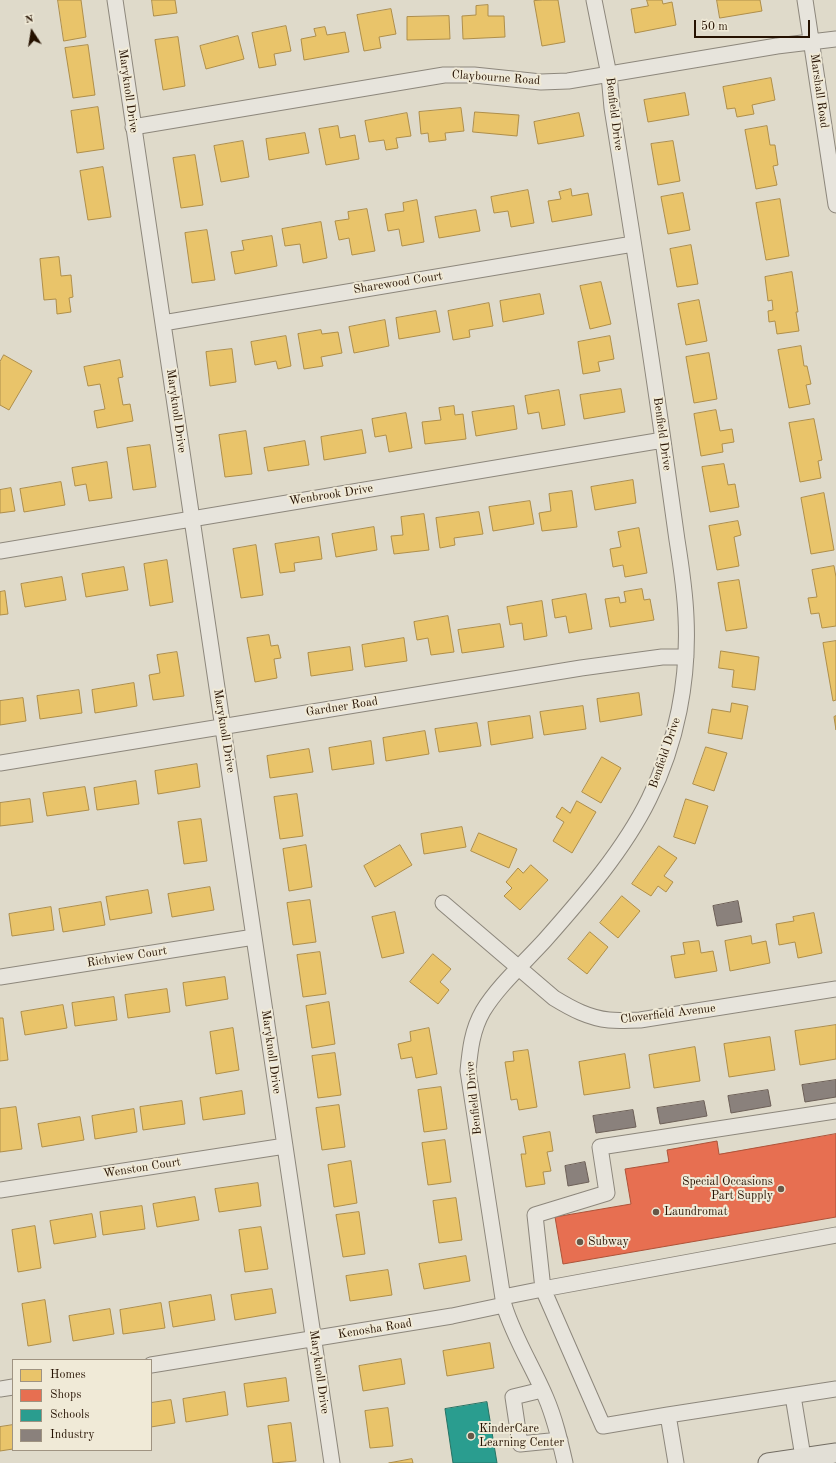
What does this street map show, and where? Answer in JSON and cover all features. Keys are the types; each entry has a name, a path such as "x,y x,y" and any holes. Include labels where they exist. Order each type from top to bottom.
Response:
{"main road":[{"path":"768,1463 803,1460 836,1453"}],"street":[{"name":"Maryknoll Drive","path":"115,0 285,1146 315,1338 332,1463"},
{"name":"Benfield Drive","path":"565,1463 560,1440 546,1398 509,1321 503,1301 468,1071 470,1049 475,1029 483,1011 493,997 545,940 605,868 639,818 662,770 672,739 683,689 686,657 684,588 612,108 610,75 594,0"},
{"name":"Marshall Road","path":"805,0 836,205"},
{"name":"Claybourne Road","path":"133,127 444,75 474,75 541,82 568,81 777,46 836,39"},
{"name":"Sharewood Court","path":"163,323 633,244"},
{"name":"Wenbrook Drive","path":"0,551 663,440"},
{"name":"Gardner Road","path":"0,763 581,668 662,657 686,657"},
{"name":"Cloverfield Avenue","path":"443,903 554,998 572,1009 591,1016 610,1020 640,1020 836,989"},
{"name":"Richview Court","path":"0,977 254,937"},
{"path":"836,1111 600,1147 606,1193 535,1215 543,1289 604,1426 836,1389"},
{"name":"Wenston Court","path":"0,1190 285,1146"},
{"name":"Kenosha Road","path":"152,1365 452,1316 543,1289 836,1235"},
{"path":"0,1389 12,1387"},
{"path":"542,1390 513,1397 520,1444 560,1440"},
{"path":"793,1396 803,1460"},
{"path":"668,1416 676,1463"}],"building: Homes":[{"path":"58,0 81,0 86,37 64,41"},
{"path":"152,0 175,0 177,13 154,16"},
{"path":"558,0 565,42 542,46 534,1"},
{"path":"647,0 662,0 663,4 672,2 676,25 635,33 631,9 648,6"},
{"path":"717,0 760,0 762,11 720,18"},
{"path":"488,5 488,16 504,16 505,37 463,39 462,16 476,15 476,6"},
{"path":"391,9 396,34 379,37 381,48 364,51 357,15"},
{"path":"449,16 450,39 407,40 407,17"},
{"path":"286,26 291,51 274,54 276,65 259,68 252,33"},
{"path":"325,27 327,35 345,32 349,52 304,60 301,39 316,36 314,29"},
{"path":"238,36 244,59 206,69 200,46"},
{"path":"178,37 185,86 163,90 155,40"},
{"path":"88,45 95,95 73,98 65,48"},
{"path":"771,78 775,100 752,105 754,114 737,117 735,108 727,109 723,87"},
{"path":"685,93 689,115 648,122 644,100"},
{"path":"98,107 104,149 77,153 71,111"},
{"path":"461,108 464,131 445,133 446,140 429,142 428,133 421,134 419,112"},
{"path":"475,112 519,115 517,136 473,132"},
{"path":"407,113 411,136 396,138 398,148 386,150 384,140 369,142 365,121"},
{"path":"579,113 584,136 538,144 534,122"},
{"path":"338,126 340,138 355,135 359,159 326,165 319,129"},
{"path":"767,126 770,145 775,145 778,165 773,166 777,185 756,189 745,130"},
{"path":"305,133 309,153 269,160 266,139"},
{"path":"243,141 249,177 221,182 214,146"},
{"path":"673,141 680,181 658,185 651,144"},
{"path":"195,155 203,205 181,208 173,158"},
{"path":"103,167 111,217 88,220 80,171"},
{"path":"571,189 572,196 588,193 592,215 552,222 548,201 561,199 559,192"},
{"path":"528,190 534,223 511,227 508,211 494,213 491,197"},
{"path":"683,193 690,230 668,234 661,197"},
{"path":"780,199 789,256 766,260 756,203"},
{"path":"417,200 424,242 402,246 399,229 388,231 385,214 404,211 403,203"},
{"path":"367,209 375,251 352,255 349,238 339,240 335,221 349,219 348,212"},
{"path":"476,210 480,231 439,238 435,217"},
{"path":"321,222 327,258 303,263 300,244 285,246 282,229"},
{"path":"207,230 215,280 192,283 185,233"},
{"path":"272,236 277,266 235,274 231,252 244,250 242,241"},
{"path":"691,245 698,284 677,287 670,249"},
{"path":"59,257 61,276 71,275 73,297 69,298 71,312 57,314 56,299 44,300 40,259"},
{"path":"792,272 798,312 796,312 799,331 777,334 775,321 769,322 768,311 773,310 772,300 768,301 765,277"},
{"path":"601,282 611,324 590,329 580,286"},
{"path":"540,294 544,314 503,322 500,301"},
{"path":"699,300 707,341 686,345 678,304"},
{"path":"489,303 493,326 469,330 470,337 453,340 448,311"},
{"path":"436,311 440,332 399,339 396,318"},
{"path":"385,320 389,346 354,353 349,327"},
{"path":"321,330 322,334 338,332 342,353 321,357 323,366 304,369 298,334"},
{"path":"286,336 291,366 278,369 276,361 255,365 251,342"},
{"path":"610,336 614,359 598,362 600,371 583,374 578,342"},
{"path":"801,346 804,366 807,366 811,384 806,385 810,404 789,408 778,350"},
{"path":"232,349 236,382 210,386 206,352"},
{"path":"709,353 717,399 694,403 686,357"},
{"path":"4,355 32,371 9,410 0,405 0,362"},
{"path":"120,360 123,377 118,378 123,405 130,404 133,421 97,428 94,411 105,409 100,384 88,386 84,367"},
{"path":"621,389 625,412 584,419 580,395"},
{"path":"559,390 565,425 542,429 539,412 528,414 525,396"},
{"path":"454,406 455,415 463,414 466,439 425,444 422,422 441,420 439,408"},
{"path":"514,406 517,429 476,436 472,412"},
{"path":"716,410 720,431 732,429 734,442 722,444 723,452 701,456 694,414"},
{"path":"406,413 412,448 389,452 386,435 375,437 372,419"},
{"path":"814,419 822,460 818,461 821,478 800,482 789,423"},
{"path":"362,430 366,453 324,460 321,437"},
{"path":"246,431 252,474 225,477 219,435"},
{"path":"305,441 309,465 268,471 264,448"},
{"path":"150,445 156,487 133,490 127,448"},
{"path":"107,462 112,498 89,501 86,484 75,486 72,468"},
{"path":"724,464 728,485 735,484 739,507 710,512 702,467"},
{"path":"633,480 636,503 595,510 591,487"},
{"path":"61,482 65,505 24,512 20,489"},
{"path":"11,488 15,511 0,513 0,490"},
{"path":"572,491 577,527 542,531 539,513 551,511 549,494"},
{"path":"824,493 834,550 811,554 801,498"},
{"path":"530,501 534,524 493,531 489,507"},
{"path":"479,512 483,534 454,538 455,545 440,548 436,518"},
{"path":"424,514 429,550 394,554 391,536 403,535 401,517"},
{"path":"738,521 741,535 734,537 739,566 717,570 709,526"},
{"path":"374,527 377,550 336,557 332,534"},
{"path":"639,528 647,573 625,577 623,565 613,567 610,549 621,547 618,532"},
{"path":"319,537 322,559 294,563 295,571 280,573 275,544"},
{"path":"256,545 263,595 241,598 233,549"},
{"path":"167,560 173,602 150,606 144,564"},
{"path":"834,566 836,577 836,626 822,628 819,613 811,614 808,598 817,597 812,570"},
{"path":"124,567 128,590 86,597 82,574"},
{"path":"62,577 66,600 25,607 21,584"},
{"path":"739,580 747,628 726,631 718,583"},
{"path":"642,589 644,600 650,599 654,620 610,627 605,599 619,597 620,603 626,602 624,592"},
{"path":"5,591 8,614 0,615 0,592"},
{"path":"586,594 592,629 569,633 566,616 555,618 552,600"},
{"path":"542,601 547,636 524,640 522,623 510,625 507,607"},
{"path":"448,616 454,652 431,655 428,638 417,640 414,622"},
{"path":"500,624 504,647 462,653 458,630"},
{"path":"269,635 271,646 278,645 281,658 274,659 277,678 255,682 247,638"},
{"path":"404,638 407,661 365,667 362,645"},
{"path":"836,641 836,700 833,701 823,643"},
{"path":"350,647 353,670 311,676 308,653"},
{"path":"721,651 759,657 755,690 732,687 734,670 719,668"},
{"path":"177,652 184,696 153,700 149,675 160,673 157,655"},
{"path":"134,683 137,706 95,713 92,690"},
{"path":"79,690 82,713 40,719 37,696"},
{"path":"639,693 642,715 600,722 597,699"},
{"path":"23,698 26,721 0,725 0,701"},
{"path":"732,703 748,706 742,739 708,733 712,709 730,712"},
{"path":"583,706 586,729 544,735 540,712"},
{"path":"530,716 533,738 491,745 488,722"},
{"path":"836,716 836,730 834,717"},
{"path":"477,723 481,746 439,752 435,729"},
{"path":"425,731 429,754 386,761 383,738"},
{"path":"371,741 374,764 332,770 329,748"},
{"path":"706,747 727,753 714,791 693,784"},
{"path":"309,749 313,772 270,778 267,756"},
{"path":"602,757 621,768 601,803 582,792"},
{"path":"197,764 200,787 158,794 155,771"},
{"path":"136,781 139,804 97,810 94,788"},
{"path":"85,787 89,810 47,816 43,793"},
{"path":"297,794 303,836 280,839 274,797"},
{"path":"30,799 33,822 0,826 0,803"},
{"path":"686,799 708,806 695,844 674,837"},
{"path":"577,801 596,812 572,853 553,841 564,822 556,817 562,807 570,813"},
{"path":"201,819 207,861 184,864 178,822"},
{"path":"462,827 466,847 424,854 421,834"},
{"path":"479,833 517,849 509,868 471,851"},
{"path":"306,845 312,887 289,891 283,849"},
{"path":"400,845 412,865 375,887 364,866"},
{"path":"659,846 677,858 664,876 673,882 666,892 658,886 651,896 632,884"},
{"path":"531,865 548,880 520,910 504,896 512,888 506,882 518,868 523,873"},
{"path":"210,887 214,910 172,917 168,894"},
{"path":"148,890 152,913 110,920 106,897"},
{"path":"622,896 640,911 618,938 600,923"},
{"path":"310,900 316,942 293,945 287,903"},
{"path":"101,902 105,925 63,932 59,909"},
{"path":"51,907 54,930 12,936 9,914"},
{"path":"395,912 404,953 382,958 372,917"},
{"path":"814,913 822,953 798,958 795,942 779,945 776,924 794,921 793,917"},
{"path":"590,932 608,947 587,974 568,959"},
{"path":"751,936 752,944 766,941 770,963 730,971 725,941"},
{"path":"699,941 701,953 713,951 717,971 675,978 671,956 685,954 683,943"},
{"path":"320,952 326,994 303,997 297,955"},
{"path":"433,954 451,969 440,982 449,990 438,1004 410,982"},
{"path":"225,977 228,999 186,1006 183,983"},
{"path":"167,989 170,1012 128,1018 125,995"},
{"path":"114,997 117,1020 75,1026 72,1003"},
{"path":"329,1002 335,1044 312,1048 306,1006"},
{"path":"63,1005 67,1028 25,1035 21,1012"},
{"path":"0,1018 3,1018 8,1060 0,1061"},
{"path":"836,1025 836,1059 800,1065 795,1031"},
{"path":"233,1028 239,1070 216,1074 210,1032"},
{"path":"429,1028 437,1074 416,1078 412,1057 401,1059 398,1044 411,1041 410,1032"},
{"path":"770,1037 775,1070 729,1077 724,1044"},
{"path":"695,1047 700,1081 654,1088 649,1055"},
{"path":"528,1050 537,1107 519,1110 517,1099 511,1100 505,1062 514,1061 513,1052"},
{"path":"335,1053 341,1095 318,1098 312,1056"},
{"path":"625,1054 630,1088 584,1095 579,1062"},
{"path":"441,1087 447,1129 424,1132 418,1090"},
{"path":"242,1091 245,1114 203,1120 200,1098"},
{"path":"182,1101 185,1124 143,1130 140,1107"},
{"path":"339,1105 345,1147 322,1150 316,1108"},
{"path":"16,1107 22,1149 0,1152 0,1109"},
{"path":"134,1109 137,1132 95,1139 92,1116"},
{"path":"80,1117 84,1140 42,1147 38,1124"},
{"path":"550,1132 553,1151 547,1152 551,1171 543,1172 545,1184 526,1187 521,1154 526,1154 523,1137"},
{"path":"445,1140 451,1182 428,1185 422,1143"},
{"path":"351,1161 357,1203 334,1207 328,1165"},
{"path":"258,1183 261,1206 219,1212 215,1189"},
{"path":"195,1197 199,1220 157,1227 153,1204"},
{"path":"456,1198 462,1240 439,1243 433,1201"},
{"path":"142,1206 145,1229 103,1235 100,1212"},
{"path":"359,1212 365,1254 343,1257 336,1215"},
{"path":"92,1214 96,1237 54,1244 50,1221"},
{"path":"35,1226 41,1268 18,1272 12,1230"},
{"path":"261,1227 268,1269 245,1272 239,1230"},
{"path":"466,1256 470,1281 424,1289 419,1264"},
{"path":"388,1270 392,1295 350,1301 346,1276"},
{"path":"272,1289 276,1313 235,1320 231,1295"},
{"path":"211,1295 215,1320 173,1327 169,1302"},
{"path":"45,1300 51,1342 28,1346 22,1304"},
{"path":"161,1303 165,1328 123,1334 120,1310"},
{"path":"110,1309 114,1334 73,1341 69,1316"},
{"path":"490,1343 494,1368 447,1376 443,1351"},
{"path":"401,1359 405,1384 363,1391 359,1366"},
{"path":"286,1378 289,1401 247,1407 244,1384"},
{"path":"225,1392 228,1415 186,1422 183,1399"},
{"path":"171,1400 175,1423 152,1427 152,1403"},
{"path":"388,1408 393,1446 370,1448 365,1411"},
{"path":"291,1423 296,1461 273,1463 268,1426"},
{"path":"12,1425 12,1449 0,1451 0,1427"},
{"path":"412,1459 413,1463 389,1463"}],"building: Shops":[{"path":"836,1134 836,1217 563,1264 555,1217 631,1204 625,1169 669,1162 667,1150 717,1141 719,1154"}],"building: Schools":[{"name":"KinderCare Learning Center","path":"487,1402 497,1463 453,1463 445,1409"}],"building: Industry":[{"path":"738,901 742,922 717,926 713,906"},
{"path":"836,1080 836,1097 805,1102 802,1085"},
{"path":"768,1090 771,1106 731,1113 728,1096"},
{"path":"704,1101 707,1116 660,1124 657,1108"},
{"path":"633,1110 636,1127 596,1133 593,1116"},
{"path":"585,1162 589,1182 568,1186 565,1166"}],"place":[{"name":"Special Occasions Part Supply","path":"781,1189"},
{"name":"Laundromat","path":"656,1212"},
{"name":"Subway","path":"580,1242"},
{"name":"KinderCare Learning Center","path":"471,1436"}]}
